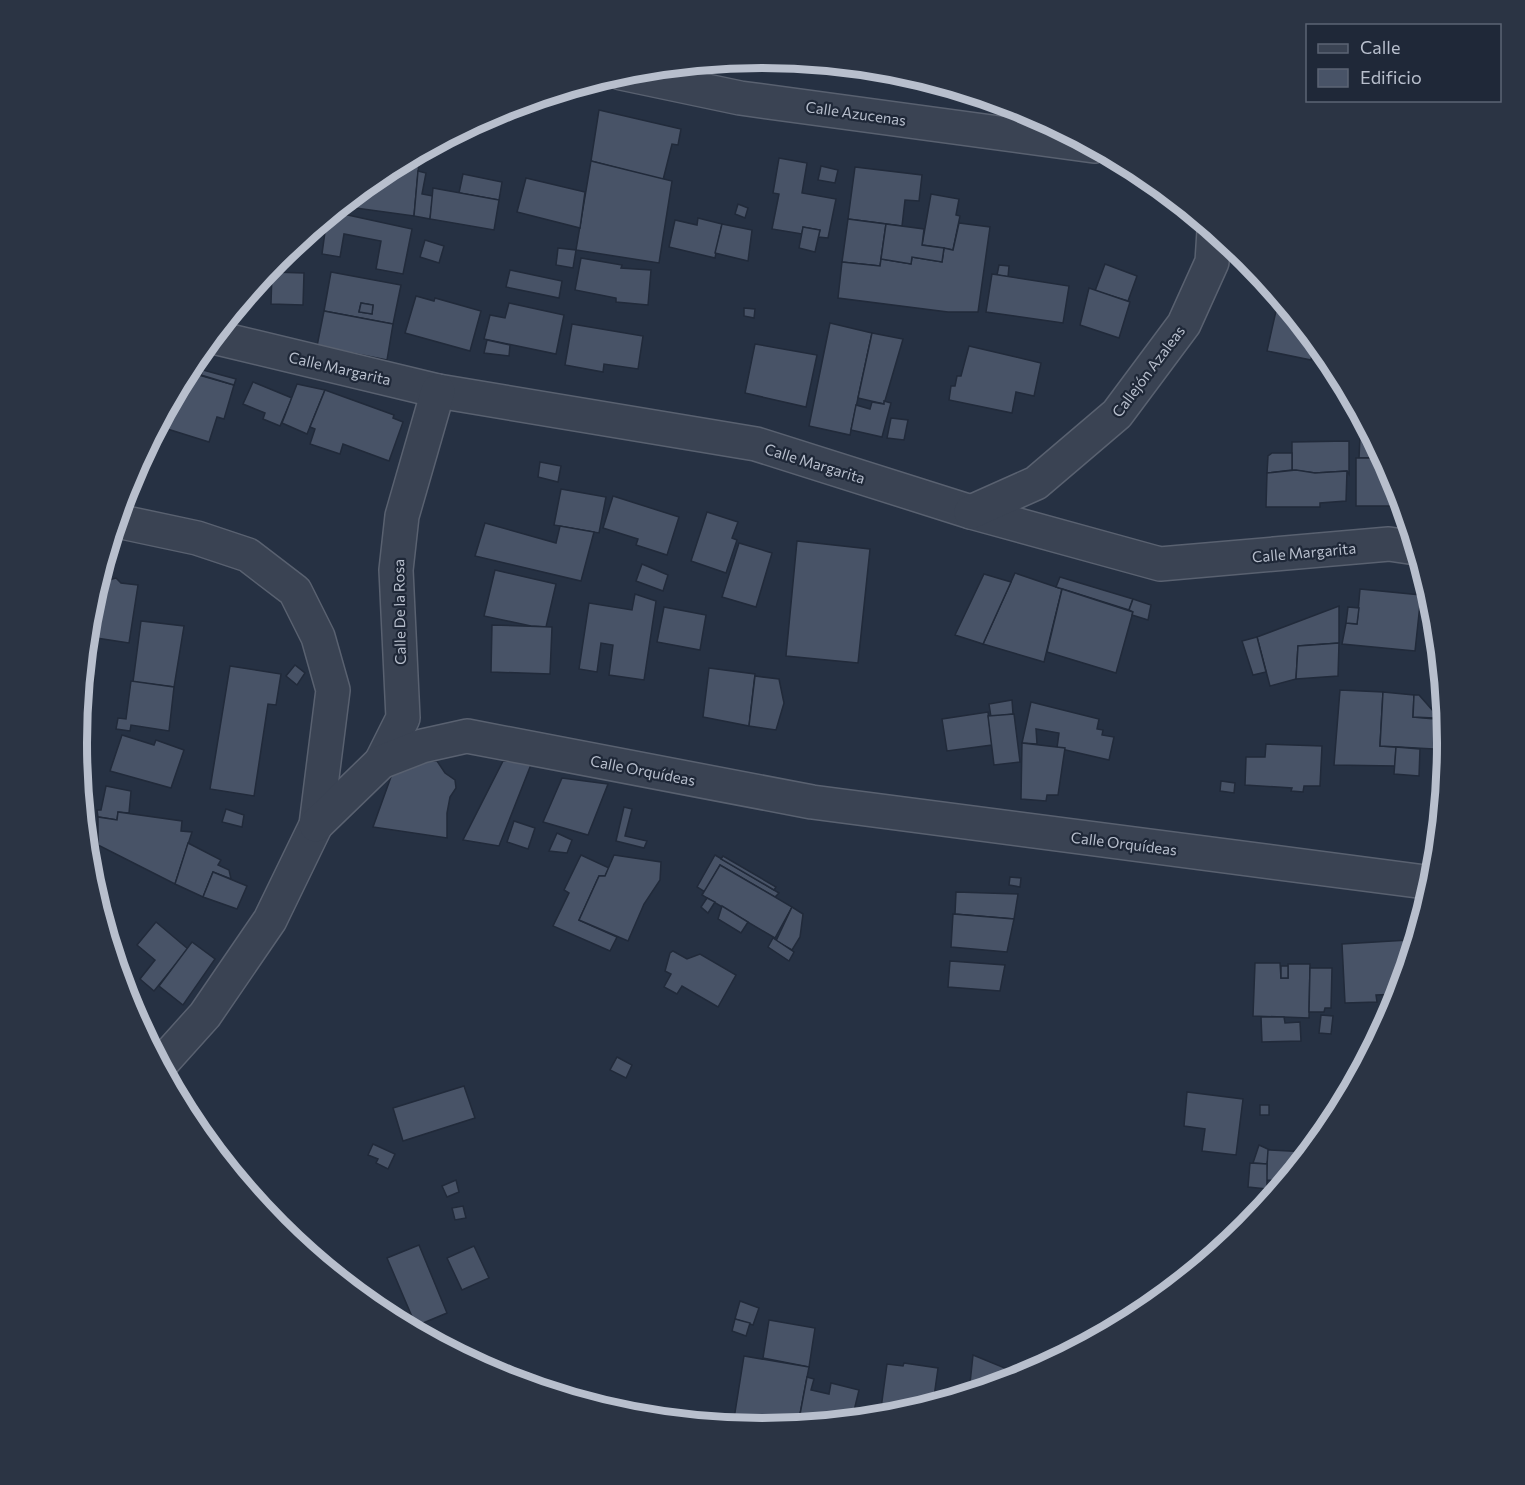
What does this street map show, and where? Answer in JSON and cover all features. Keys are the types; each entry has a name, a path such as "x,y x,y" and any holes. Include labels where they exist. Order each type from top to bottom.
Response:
{"street":[{"name":"Calle Azucenas","path":"644,78 740,98 1072,143"},
{"name":"Callejón Azaleas","path":"971,512 1036,483 1117,414 1184,324 1212,262 1213,240"},
{"name":"Calle Margarita","path":"222,339 438,391 756,444 971,512 1160,564 1389,544 1408,547"},
{"name":"Calle De la Rosa","path":"381,762 403,718 396,570 402,516 438,391"},
{"path":"124,523 197,538 248,555 295,591 318,637 333,690 316,825 270,920 205,1015 166,1058"},
{"name":"Calle Orquídeas","path":"316,825 381,762 422,746 467,736 812,802 1423,882"}],"building":[{"path":"599,110 681,129 678,145 672,144 663,180 591,161"},
{"path":"779,158 807,163 802,193 836,199 828,238 818,237 820,230 803,227 802,234 772,229 779,194 773,193"},
{"path":"591,161 672,181 659,263 576,250"},
{"path":"419,162 414,216 351,207 387,181"},
{"path":"821,166 838,170 835,183 818,180"},
{"path":"855,167 922,175 919,201 905,200 902,226 848,219"},
{"path":"418,171 426,173 422,194 433,196 430,219 414,216"},
{"path":"463,174 502,182 499,200 459,193"},
{"path":"526,178 585,192 580,228 517,212"},
{"path":"433,188 499,200 494,230 430,219"},
{"path":"931,194 959,199 956,215 960,216 953,250 922,245"},
{"path":"738,204 748,208 745,218 735,214"},
{"path":"343,214 412,229 403,274 376,269 381,241 344,234 340,257 322,254 325,228"},
{"path":"698,218 722,224 715,258 669,247 675,220 697,225"},
{"path":"848,219 886,224 880,266 842,262"},
{"path":"959,223 990,227 978,312 948,312 838,298 842,262 880,266 881,259 911,264 912,257 942,262 944,248 953,250"},
{"path":"722,224 752,230 748,261 715,253"},
{"path":"886,224 924,229 922,245 944,248 942,262 912,257 911,264 881,259"},
{"path":"803,227 820,230 815,252 799,248"},
{"path":"425,240 444,246 439,263 420,257"},
{"path":"558,248 576,250 573,268 556,265"},
{"path":"581,258 622,265 621,268 651,270 648,305 616,302 616,298 575,290"},
{"path":"1105,264 1137,276 1128,301 1095,291"},
{"path":"999,265 1009,266 1008,277 997,275"},
{"path":"510,270 562,281 559,298 506,287"},
{"path":"278,272 304,273 303,305 271,304 272,279"},
{"path":"331,272 401,285 393,324 324,311","holes":["361,303 373,305 372,314 359,312"]},
{"path":"992,274 1069,286 1063,323 986,312"},
{"path":"1089,288 1130,302 1119,338 1080,325"},
{"path":"416,296 434,301 435,298 481,311 470,351 405,333"},
{"path":"361,303 373,305 372,314 359,312"},
{"path":"509,303 564,315 556,354 484,339 490,315 505,318"},
{"path":"1277,306 1315,355 1312,354 1311,360 1267,351"},
{"path":"744,308 755,309 754,318 744,316"},
{"path":"324,311 393,324 387,360 317,346"},
{"path":"830,323 872,333 850,435 809,426"},
{"path":"572,324 643,336 638,369 604,364 603,372 565,365"},
{"path":"872,333 903,339 884,404 858,398"},
{"path":"487,340 510,345 509,356 484,353"},
{"path":"755,344 817,355 806,407 745,393"},
{"path":"969,346 1041,363 1034,396 1016,392 1012,413 949,400 951,386 955,386 957,376 961,376"},
{"path":"203,370 236,379 234,385 201,375"},
{"path":"197,374 234,385 224,419 217,417 209,442 165,428"},
{"path":"253,382 292,398 280,426 263,419 265,413 243,404"},
{"path":"297,384 325,390 307,434 282,423"},
{"path":"325,390 394,415 393,418 403,422 389,461 343,444 340,454 310,444 315,429 310,427"},
{"path":"884,401 891,403 882,437 851,430 856,405 870,409 872,402 884,404"},
{"path":"891,418 908,420 904,440 887,438"},
{"path":"1360,436 1364,436 1374,458 1359,458"},
{"path":"1349,441 1349,474 1347,471 1315,473 1292,470 1292,442"},
{"path":"1272,453 1292,453 1292,470 1267,473 1268,456"},
{"path":"1356,458 1374,458 1394,506 1356,506"},
{"path":"540,462 561,466 558,482 538,477"},
{"path":"1296,470 1315,473 1347,471 1346,501 1320,503 1320,507 1266,507 1267,473"},
{"path":"561,489 606,497 599,533 554,525"},
{"path":"613,496 679,517 667,555 636,545 638,539 603,528"},
{"path":"707,512 738,522 732,538 737,540 726,573 691,561"},
{"path":"485,523 556,543 560,526 594,532 581,581 475,556"},
{"path":"797,541 870,549 858,663 786,656"},
{"path":"739,543 772,553 756,607 722,597"},
{"path":"642,564 668,575 663,591 636,581"},
{"path":"495,570 556,584 546,627 484,616"},
{"path":"1015,573 1062,589 1044,662 983,644"},
{"path":"984,574 1011,582 983,644 955,635"},
{"path":"1060,577 1133,599 1129,610 1056,587"},
{"path":"116,578 121,583 138,585 129,643 96,638 108,580"},
{"path":"1062,589 1133,612 1116,673 1047,652"},
{"path":"1360,589 1421,595 1415,651 1342,644 1346,623 1357,624"},
{"path":"635,594 656,601 644,680 609,675 613,645 601,643 597,672 579,669 589,603 632,610"},
{"path":"1133,599 1151,605 1148,620 1132,615 1133,612 1129,610"},
{"path":"1339,606 1339,643 1298,646 1296,679 1270,686 1257,637"},
{"path":"664,607 706,615 700,650 657,642"},
{"path":"1348,607 1359,608 1357,624 1346,623"},
{"path":"141,621 184,626 174,687 133,682"},
{"path":"492,625 552,627 550,674 491,672"},
{"path":"1257,637 1266,672 1253,675 1242,641"},
{"path":"1339,643 1338,676 1296,679 1298,646"},
{"path":"295,665 305,673 297,685 286,676"},
{"path":"230,666 281,674 276,705 268,704 254,796 210,789"},
{"path":"709,668 755,674 749,726 703,717"},
{"path":"91,675 95,676 89,702"},
{"path":"755,676 779,679 784,703 776,730 749,726"},
{"path":"131,681 174,687 169,731 131,725 130,731 116,729 118,718 126,719"},
{"path":"1340,690 1383,692 1380,746 1396,747 1395,766 1334,765"},
{"path":"1383,692 1414,695 1413,717 1435,719 1434,749 1380,746"},
{"path":"1414,695 1419,695 1434,712 1434,718 1413,717"},
{"path":"1012,700 1013,714 991,717 989,704"},
{"path":"1031,702 1099,719 1097,729 1103,730 1102,735 1114,737 1109,760 1057,748 1059,733 1036,729 1037,744 1022,743"},
{"path":"988,712 992,745 947,751 942,719"},
{"path":"1014,714 1020,762 994,765 988,716"},
{"path":"122,735 154,745 156,740 184,750 171,788 110,771"},
{"path":"1022,743 1065,748 1058,795 1047,795 1046,801 1021,799"},
{"path":"1266,744 1322,746 1320,786 1304,786 1303,792 1291,791 1292,788 1245,785 1246,757 1265,757"},
{"path":"1396,747 1420,749 1419,776 1394,774"},
{"path":"397,760 437,761 445,773 455,780 456,788 450,797 447,813 447,838 373,827"},
{"path":"503,761 532,762 499,846 463,840"},
{"path":"562,778 608,784 588,835 543,822"},
{"path":"1221,781 1235,783 1234,793 1220,791"},
{"path":"106,786 131,791 129,813 118,812 117,820 98,817 97,810 101,810"},
{"path":"624,807 632,809 625,836 647,841 644,848 616,841"},
{"path":"226,809 244,815 242,827 222,822"},
{"path":"118,812 182,821 181,831 192,832 175,884 98,845 98,817 117,820"},
{"path":"514,821 535,828 528,849 507,842"},
{"path":"557,833 572,840 567,853 549,851"},
{"path":"188,843 221,860 218,865 229,870 231,879 213,872 203,897 175,884"},
{"path":"581,855 609,868 605,876 599,876 579,920 617,937 610,951 553,926 569,893 564,890"},
{"path":"614,855 661,862 660,880 644,904 628,941 579,920 599,876 605,876"},
{"path":"715,855 779,893 775,897 720,865 705,892 697,887"},
{"path":"723,856 776,887 774,890 721,859"},
{"path":"720,865 792,907 775,938 702,895"},
{"path":"213,872 247,886 237,909 203,897"},
{"path":"1010,877 1021,878 1020,887 1009,885"},
{"path":"956,892 1018,894 1014,919 955,914"},
{"path":"707,898 715,902 708,913 701,907"},
{"path":"722,906 748,922 741,933 718,919"},
{"path":"792,907 803,914 800,937 792,950 776,941"},
{"path":"953,914 1014,919 1007,952 951,947"},
{"path":"156,922 188,949 154,991 140,979 155,960 137,945"},
{"path":"773,938 794,952 789,961 768,947"},
{"path":"1407,940 1388,994 1376,995 1377,1002 1345,1003 1342,944"},
{"path":"192,942 215,959 183,1005 159,986"},
{"path":"673,951 687,959 700,954 736,975 718,1007 682,986 677,994 664,987 671,974 665,971 670,953"},
{"path":"950,961 1005,965 1000,991 948,987"},
{"path":"1255,963 1280,963 1281,978 1288,978 1288,964 1310,964 1309,1018 1253,1016"},
{"path":"1281,966 1288,966 1288,978 1281,978"},
{"path":"1310,968 1332,968 1331,1008 1325,1008 1324,1012 1309,1012"},
{"path":"1321,1015 1333,1016 1331,1034 1319,1033"},
{"path":"1261,1017 1284,1017 1285,1023 1300,1022 1301,1041 1262,1042"},
{"path":"617,1057 632,1065 626,1078 610,1070"},
{"path":"464,1086 475,1118 403,1141 393,1108"},
{"path":"1187,1092 1243,1099 1236,1155 1202,1151 1205,1129 1184,1126"},
{"path":"1260,1105 1269,1105 1269,1115 1260,1115"},
{"path":"373,1144 395,1154 388,1169 376,1163 378,1159 368,1155"},
{"path":"1259,1145 1270,1150 1267,1164 1253,1163"},
{"path":"1268,1150 1299,1152 1276,1181 1266,1180"},
{"path":"1250,1163 1267,1164 1267,1189 1248,1187"},
{"path":"456,1180 459,1192 447,1197 442,1186"},
{"path":"463,1206 466,1218 455,1220 452,1208"},
{"path":"419,1245 447,1313 420,1324 413,1320 387,1258"},
{"path":"474,1246 489,1278 462,1290 447,1258"},
{"path":"740,1301 759,1308 753,1325 735,1319"},
{"path":"735,1319 750,1323 746,1336 732,1331"},
{"path":"769,1320 815,1328 809,1367 763,1358"},
{"path":"973,1355 1010,1370 979,1382 970,1385"},
{"path":"744,1356 809,1367 800,1416 734,1417"},
{"path":"904,1363 938,1368 934,1395 881,1407 887,1364 903,1366"},
{"path":"807,1377 814,1379 811,1390 829,1394 831,1383 859,1390 854,1412 800,1416"}]}
